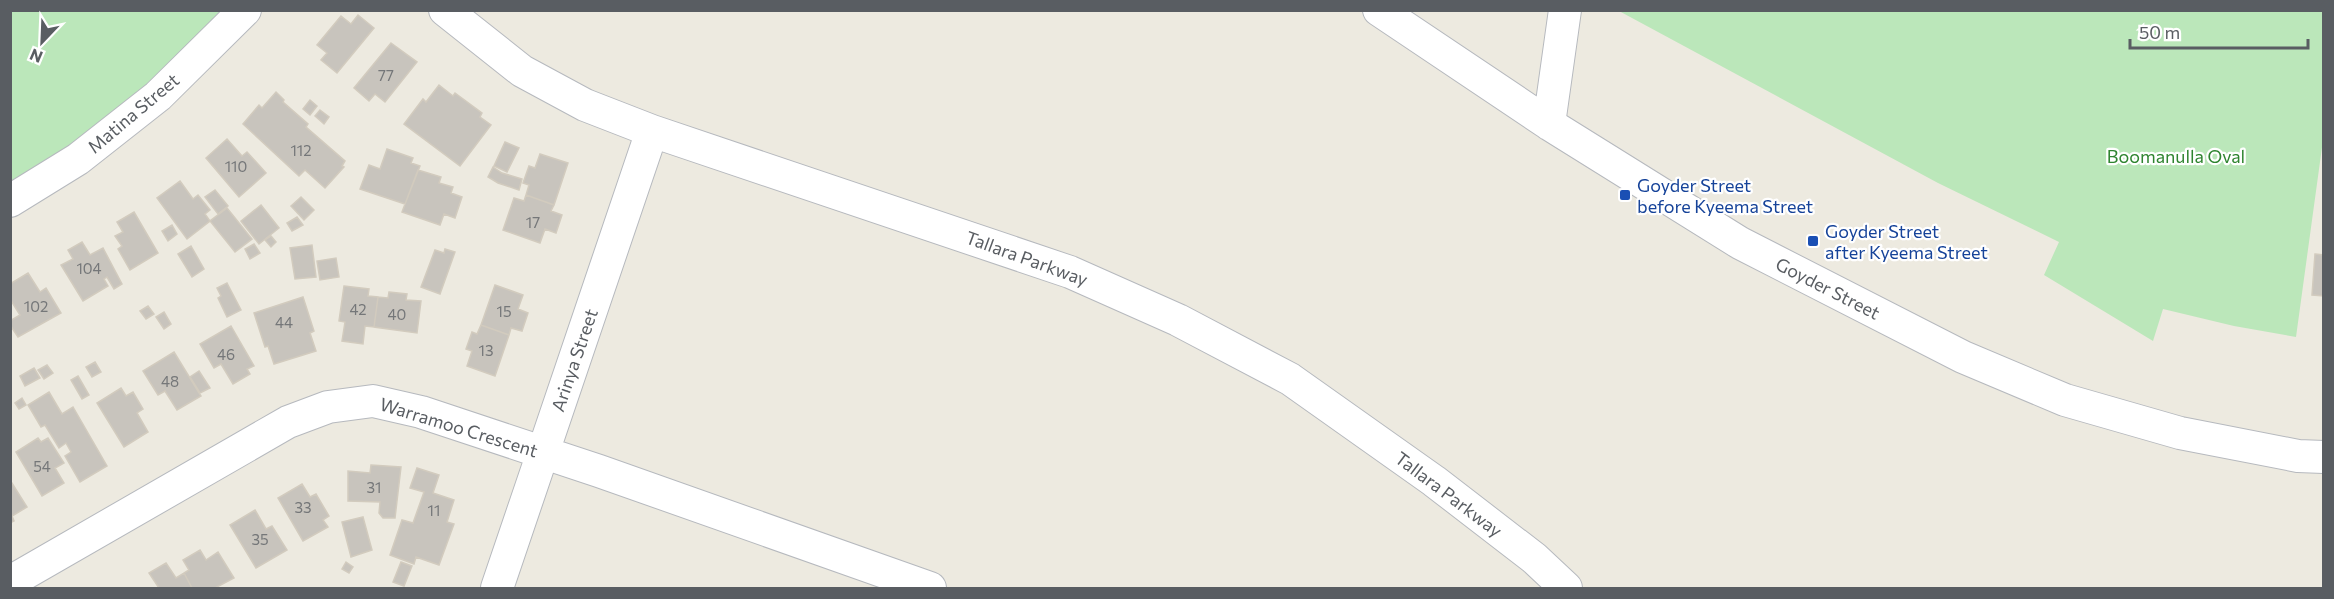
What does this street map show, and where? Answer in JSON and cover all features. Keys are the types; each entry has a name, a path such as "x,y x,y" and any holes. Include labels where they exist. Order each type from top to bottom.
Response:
{"street":[{"name":"Matina Street","path":"10,201 78,159 158,96 245,10"},
{"name":"Tallara Parkway","path":"445,10 522,71 585,105 652,131 1070,272 1178,320 1290,379 1434,481 1534,558 1566,588"},
{"name":"Goyder Street","path":"1379,10 1549,124 1740,243 1963,357 2065,400 2180,433 2298,456 2324,457"},
{"path":"1549,124 1566,10"},
{"name":"Arinya Street","path":"497,588 652,131"},
{"name":"Warramoo Crescent","path":"10,582 288,422 328,407 373,401 421,412 543,452 930,588"}],"green space":[{"path":"10,11 228,11 186,54 84,136 11,183"},
{"name":"Boomanulla Oval","path":"1619,11 2323,11 2323,140 2296,337 2234,326 2163,309 2153,341 2044,275 2059,242 1938,183"}],"building":[{"path":"358,15 374,28 337,73 321,60 327,53 317,45 341,16 351,24"},
{"path":"391,43 417,62 385,102 375,94 369,101 354,88"},
{"path":"439,85 453,96 455,93 482,113 480,117 491,125 460,166 404,124 423,99 426,102"},
{"path":"276,92 284,100 283,102 308,124 306,127 345,161 342,166 344,167 325,188 305,170 299,176 243,124 259,105 262,108"},
{"path":"310,100 317,106 310,115 303,109"},
{"path":"320,110 329,117 324,124 315,116"},
{"path":"227,139 242,156 247,152 266,173 239,197 206,158"},
{"path":"505,142 519,148 507,172 494,166"},
{"path":"387,149 413,158 411,163 420,166 405,204 360,189 369,165 380,169"},
{"path":"540,154 568,163 554,205 526,195 529,185 523,183 529,166 535,168"},
{"path":"493,167 502,173 522,179 519,190 488,177"},
{"path":"418,170 441,177 439,183 453,187 451,193 462,197 455,218 444,214 440,225 402,212"},
{"path":"180,181 193,199 198,195 210,210 205,214 210,221 187,239 157,198"},
{"path":"215,190 228,206 218,214 205,197"},
{"path":"526,195 554,205 551,211 562,215 556,233 545,229 540,243 503,230 514,198 524,201"},
{"path":"301,197 314,210 304,220 291,206"},
{"path":"261,205 279,228 259,244 241,221"},
{"path":"227,208 252,239 235,252 210,221"},
{"path":"134,212 158,253 130,270 118,249 122,246 115,236 123,232 117,222"},
{"path":"297,217 303,225 292,231 287,223"},
{"path":"172,225 177,234 168,241 162,231"},
{"path":"271,236 276,242 271,247 265,240"},
{"path":"82,242 90,255 103,248 122,284 114,289 107,277 104,279 108,286 83,301 61,265 73,259 68,250"},
{"path":"254,244 260,253 250,259 245,249"},
{"path":"312,245 316,277 295,279 290,248"},
{"path":"191,246 204,269 192,277 178,254"},
{"path":"445,249 455,252 440,294 421,287 435,250 444,253"},
{"path":"2315,254 2324,255 2324,296 2312,295"},
{"path":"336,258 339,277 320,280 317,261"},
{"path":"28,273 40,292 46,288 61,313 18,337 10,325 10,321 20,315 10,299 10,284"},
{"path":"227,283 241,310 227,317 218,298 221,296 217,288"},
{"path":"495,285 523,295 518,309 528,313 522,331 511,328 509,335 481,325"},
{"path":"344,286 369,289 368,296 378,297 374,327 365,326 363,344 342,341 345,322 339,321"},
{"path":"389,292 407,294 406,300 421,301 417,333 374,327 378,297 388,298"},
{"path":"303,297 314,331 310,333 316,351 274,364 268,346 265,347 254,313"},
{"path":"148,306 154,314 146,319 140,311"},
{"path":"164,312 171,324 164,329 156,317"},
{"path":"481,325 509,335 495,376 467,366 472,351 466,349 472,332 477,334"},
{"path":"231,326 254,366 247,369 250,374 233,384 221,364 214,368 200,344"},
{"path":"174,352 201,396 177,410 165,391 158,395 143,371"},
{"path":"95,362 101,372 92,377 86,367"},
{"path":"47,365 53,373 44,379 38,370"},
{"path":"34,368 40,378 25,386 20,376"},
{"path":"199,371 210,388 200,393 190,377"},
{"path":"78,376 89,395 82,399 71,380"},
{"path":"121,388 126,396 133,392 143,409 137,413 148,432 124,447 97,403"},
{"path":"49,392 62,414 73,407 107,466 80,482 65,456 71,452 66,443 59,448 45,425 41,427 28,405"},
{"path":"22,398 26,405 19,409 15,403"},
{"path":"38,438 41,442 48,438 64,463 55,468 64,483 42,496 16,452"},
{"path":"371,465 401,467 395,518 383,518 379,513 380,502 348,501 348,471 370,473"},
{"path":"417,468 439,475 433,493 454,500 447,522 454,524 439,565 416,557 414,564 390,555 402,520 413,523 424,492 410,488"},
{"path":"10,480 27,507 12,516 14,521 10,523"},
{"path":"302,484 310,497 316,494 329,516 323,520 328,527 303,541 278,498"},
{"path":"255,510 266,529 272,526 287,550 256,568 230,525"},
{"path":"363,517 372,550 351,557 342,522"},
{"path":"200,550 206,560 218,552 234,578 215,588 192,588 184,573 189,570 183,560"},
{"path":"346,562 353,567 349,573 342,569"},
{"path":"401,562 412,566 404,586 393,582"},
{"path":"166,563 176,578 184,573 192,588 159,588 149,573"}],"place":[{"name":"Goyder Street before Kyeema Street","path":"1625,195"},
{"name":"Goyder Street after Kyeema Street","path":"1813,241"}]}
